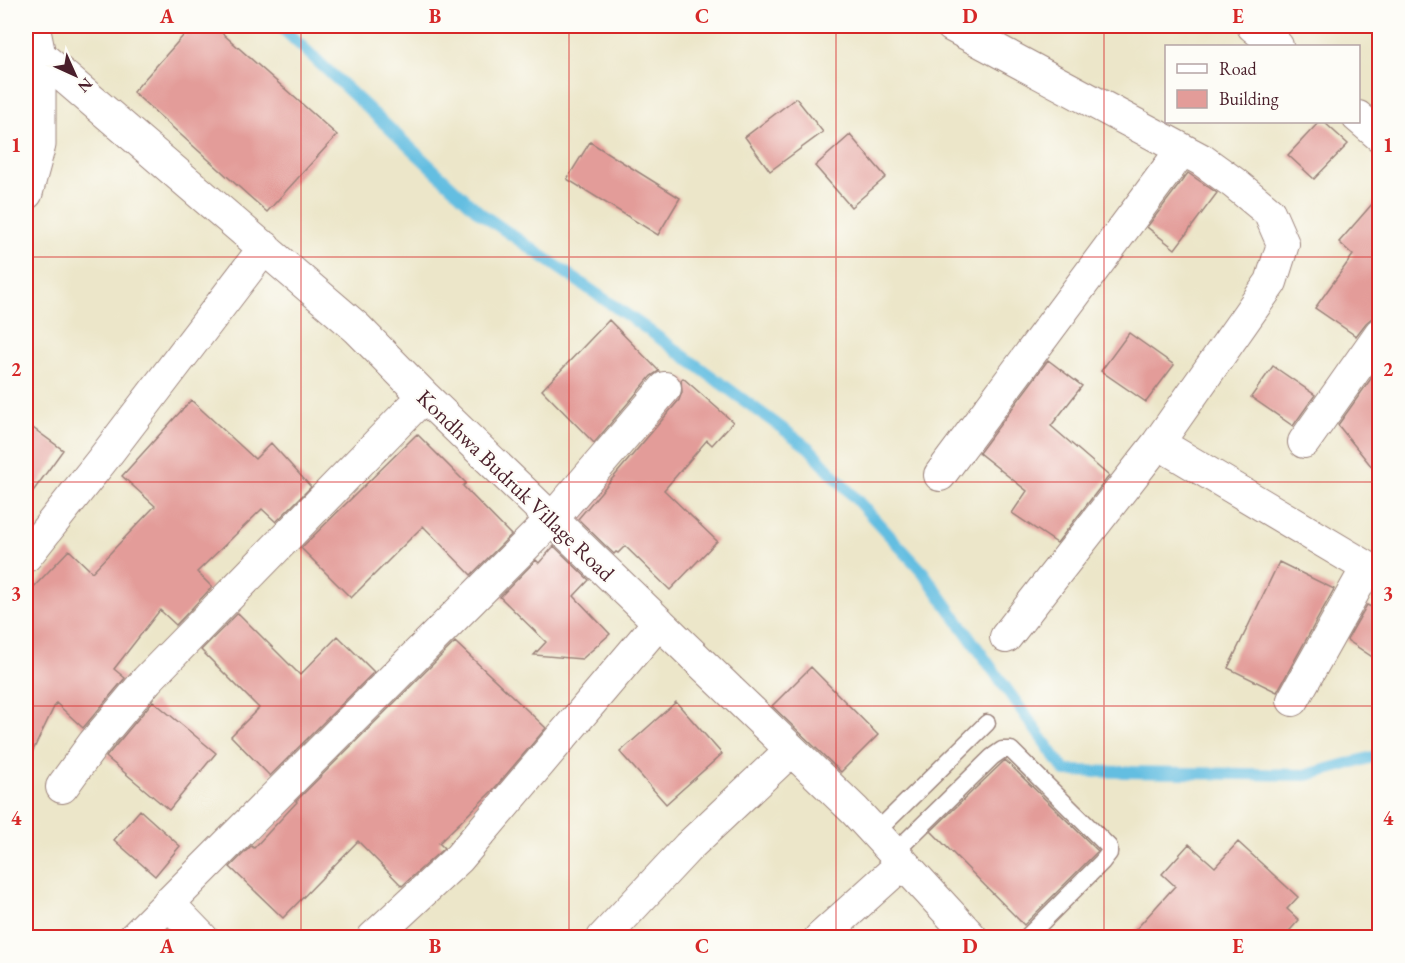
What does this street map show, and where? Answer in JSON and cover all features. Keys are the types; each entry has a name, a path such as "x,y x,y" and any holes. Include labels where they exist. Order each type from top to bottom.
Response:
{"street":[{"path":"1253,26 1276,45"},
{"path":"964,28 1202,160 1269,212 1283,244 1271,282 1158,443 1006,637"},
{"path":"26,193 39,145 36,40"},
{"name":"Kondhwa Budruk Village Road","path":"36,40 357,328 424,396 791,750 891,850 972,938"},
{"path":"1360,118 1380,136"},
{"path":"940,475 1182,150"},
{"path":"26,556 265,247"},
{"path":"1305,442 1380,334"},
{"path":"134,938 552,519 665,388"},
{"path":"62,787 94,743 147,681 424,396"},
{"path":"1158,443 1373,571 1293,700"},
{"path":"373,938 459,858 659,622"},
{"path":"603,938 688,847 791,750"},
{"path":"820,938 891,850"},
{"path":"168,903 202,938"}],"lane":[{"path":"891,850 987,723"},
{"path":"891,850 992,757 1002,750 1011,750 1109,847 1109,853 1102,861 1026,938"}],"building":[{"path":"192,26 214,26 337,135 267,212 133,92"},
{"path":"796,98 823,132 770,171 745,137"},
{"path":"1318,123 1325,123 1348,144 1314,179 1288,155"},
{"path":"850,135 886,177 851,207 815,166"},
{"path":"590,142 680,198 658,235 567,179"},
{"path":"1188,173 1217,193 1175,249 1147,227"},
{"path":"1380,195 1380,316 1366,323 1356,336 1315,308 1353,255 1339,242"},
{"path":"609,320 659,371 651,376 594,443 542,390"},
{"path":"1129,333 1174,365 1146,402 1101,371"},
{"path":"1048,360 1082,386 1051,426 1109,476 1057,543 1012,513 1027,491 979,453"},
{"path":"1273,366 1315,395 1293,426 1251,397"},
{"path":"1380,366 1380,477 1338,425"},
{"path":"683,378 733,422 712,445 707,440 664,490 717,541 670,590 625,546 614,554 578,519 679,400"},
{"path":"191,400 255,459 271,443 311,487 276,522 262,509 197,572 212,587 176,625 160,610 114,669 125,678 83,728 56,703 26,765 26,595 69,550 92,572 155,506 122,476"},
{"path":"26,423 63,450 26,501"},
{"path":"417,434 466,483 463,486 511,535 471,575 423,526 351,598 301,548"},
{"path":"554,546 589,580 574,596 610,634 582,659 534,655 546,642 500,597 536,560 539,563"},
{"path":"1279,562 1334,589 1277,692 1228,668"},
{"path":"1367,605 1380,611 1380,662 1347,640"},
{"path":"238,613 300,675 338,636 374,672 270,776 231,736 259,708 201,650"},
{"path":"455,642 546,728 493,790 439,843 444,848 402,886 358,841 283,918 230,867 251,846 254,848 296,801"},
{"path":"811,667 878,735 841,772 772,706"},
{"path":"153,701 216,753 169,810 106,757"},
{"path":"676,702 722,754 666,804 620,752"},
{"path":"1005,760 1098,851 1024,925 931,831"},
{"path":"140,810 180,846 155,876 114,840"},
{"path":"1238,842 1298,897 1287,909 1299,920 1283,938 1128,938 1175,886 1162,874 1189,844 1215,867"}],"waterway":[{"path":"280,26 480,213 647,329 809,448 923,572 1065,771 1307,775 1380,755"}]}
